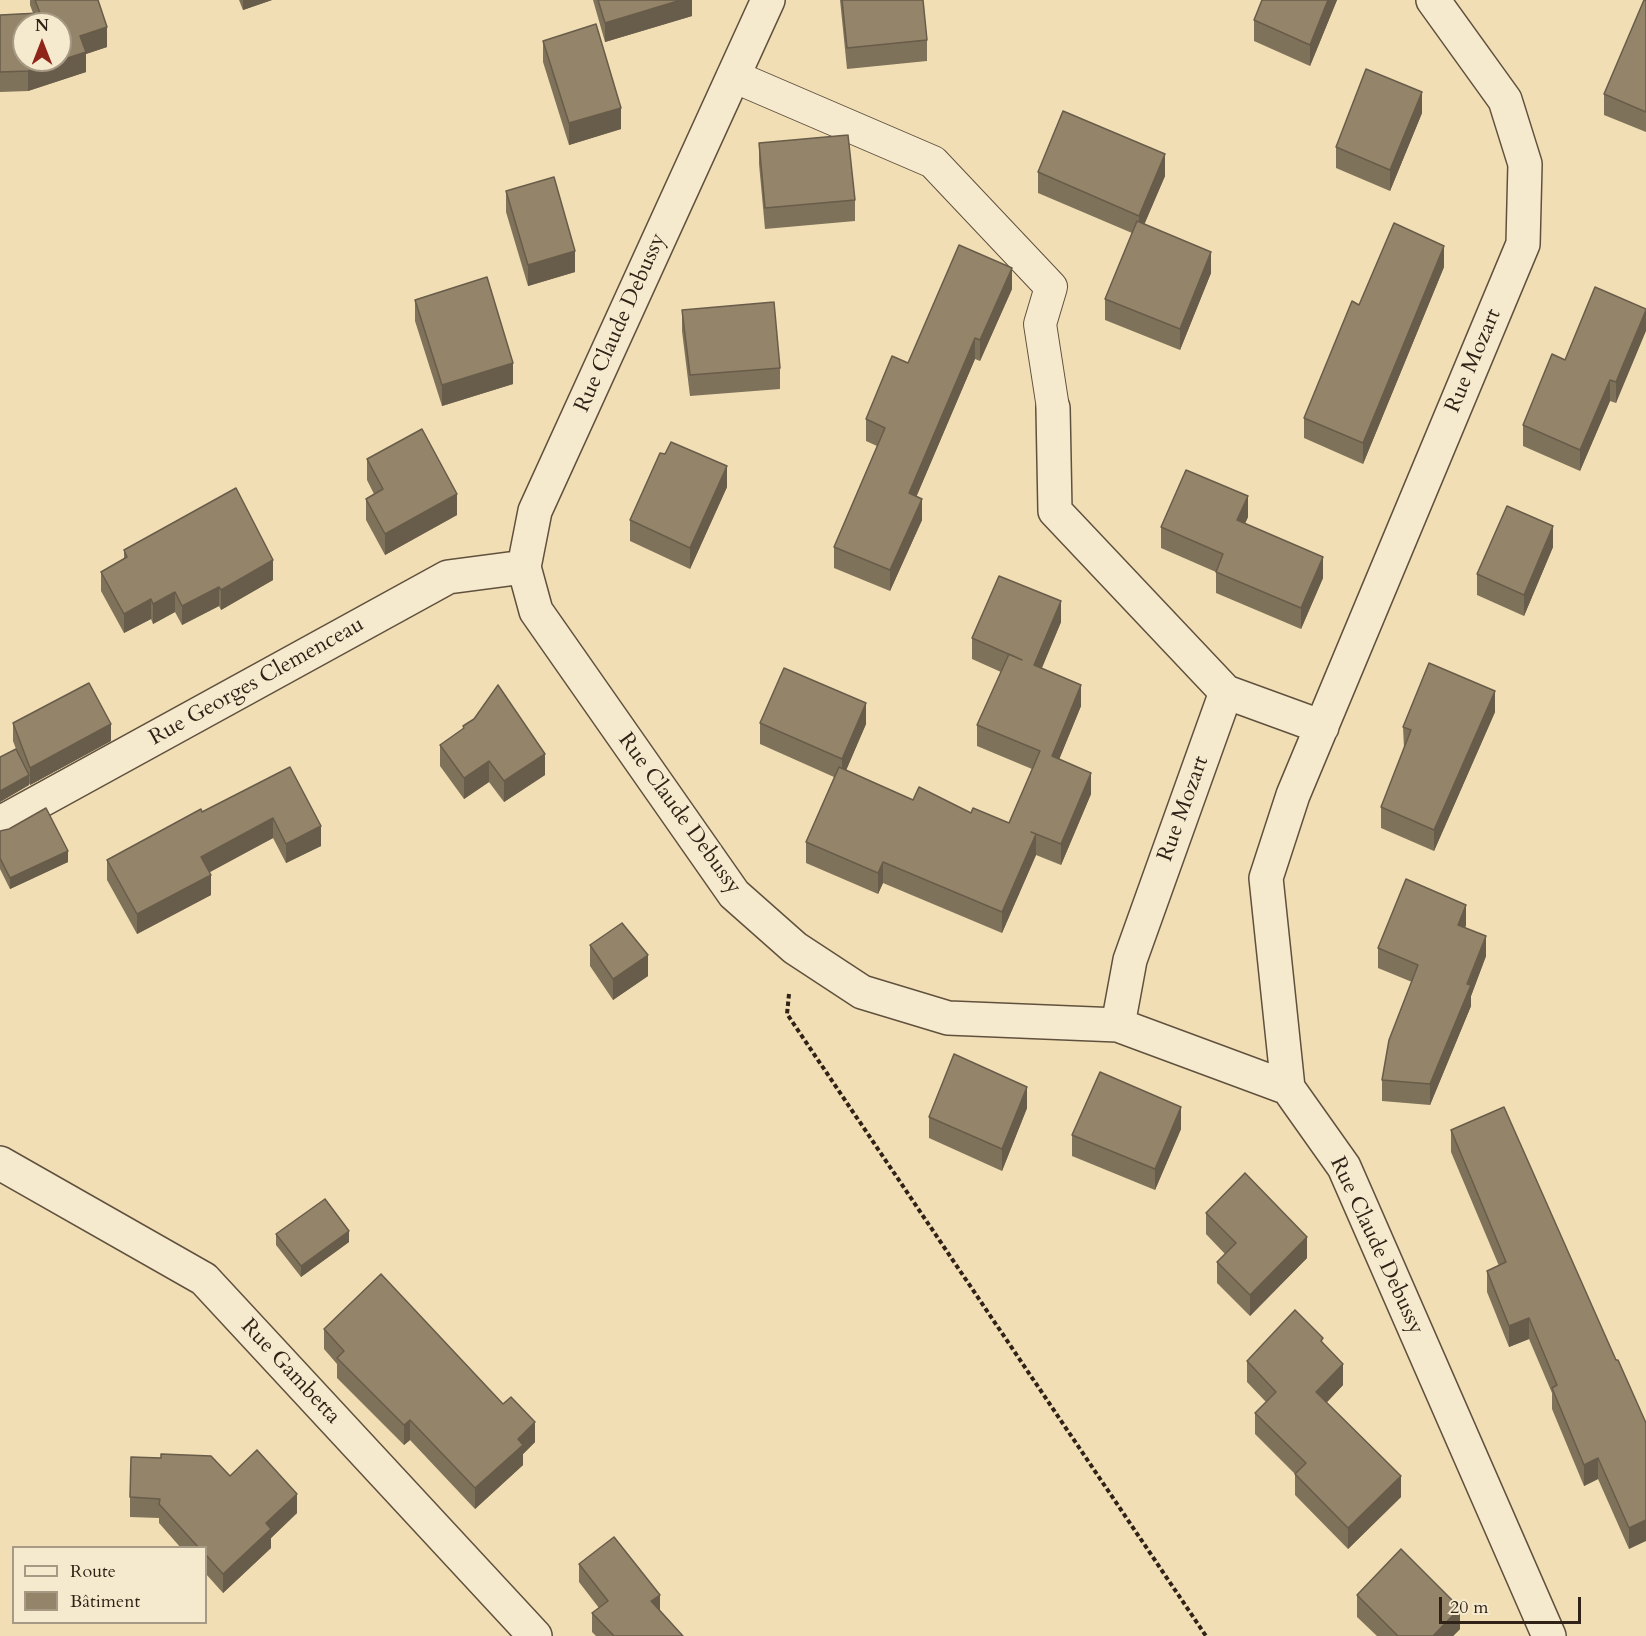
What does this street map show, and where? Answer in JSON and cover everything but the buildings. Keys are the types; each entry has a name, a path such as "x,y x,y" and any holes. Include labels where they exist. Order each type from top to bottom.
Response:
{"street":[{"name":"Rue Claude Debussy","path":"768,0 535,511 524,567 536,611 734,894 795,948 862,992 948,1018 1118,1024 1288,1088 1344,1167 1549,1636"},
{"name":"Rue Mozart","path":"1288,1088 1266,878 1293,795 1523,244 1526,164 1505,100 1433,0"},
{"path":"734,76 933,162 1051,287 1040,324 1053,408 1055,511 1226,692 1322,727"},
{"name":"Rue Georges Clemenceau","path":"0,824 448,577 524,567"},
{"name":"Rue Mozart","path":"1118,1024 1130,960 1226,692"},
{"name":"Rue Gambetta","path":"0,1163 204,1279 535,1636"}],"path":[{"path":"795,948 787,1014 1206,1636"}]}
